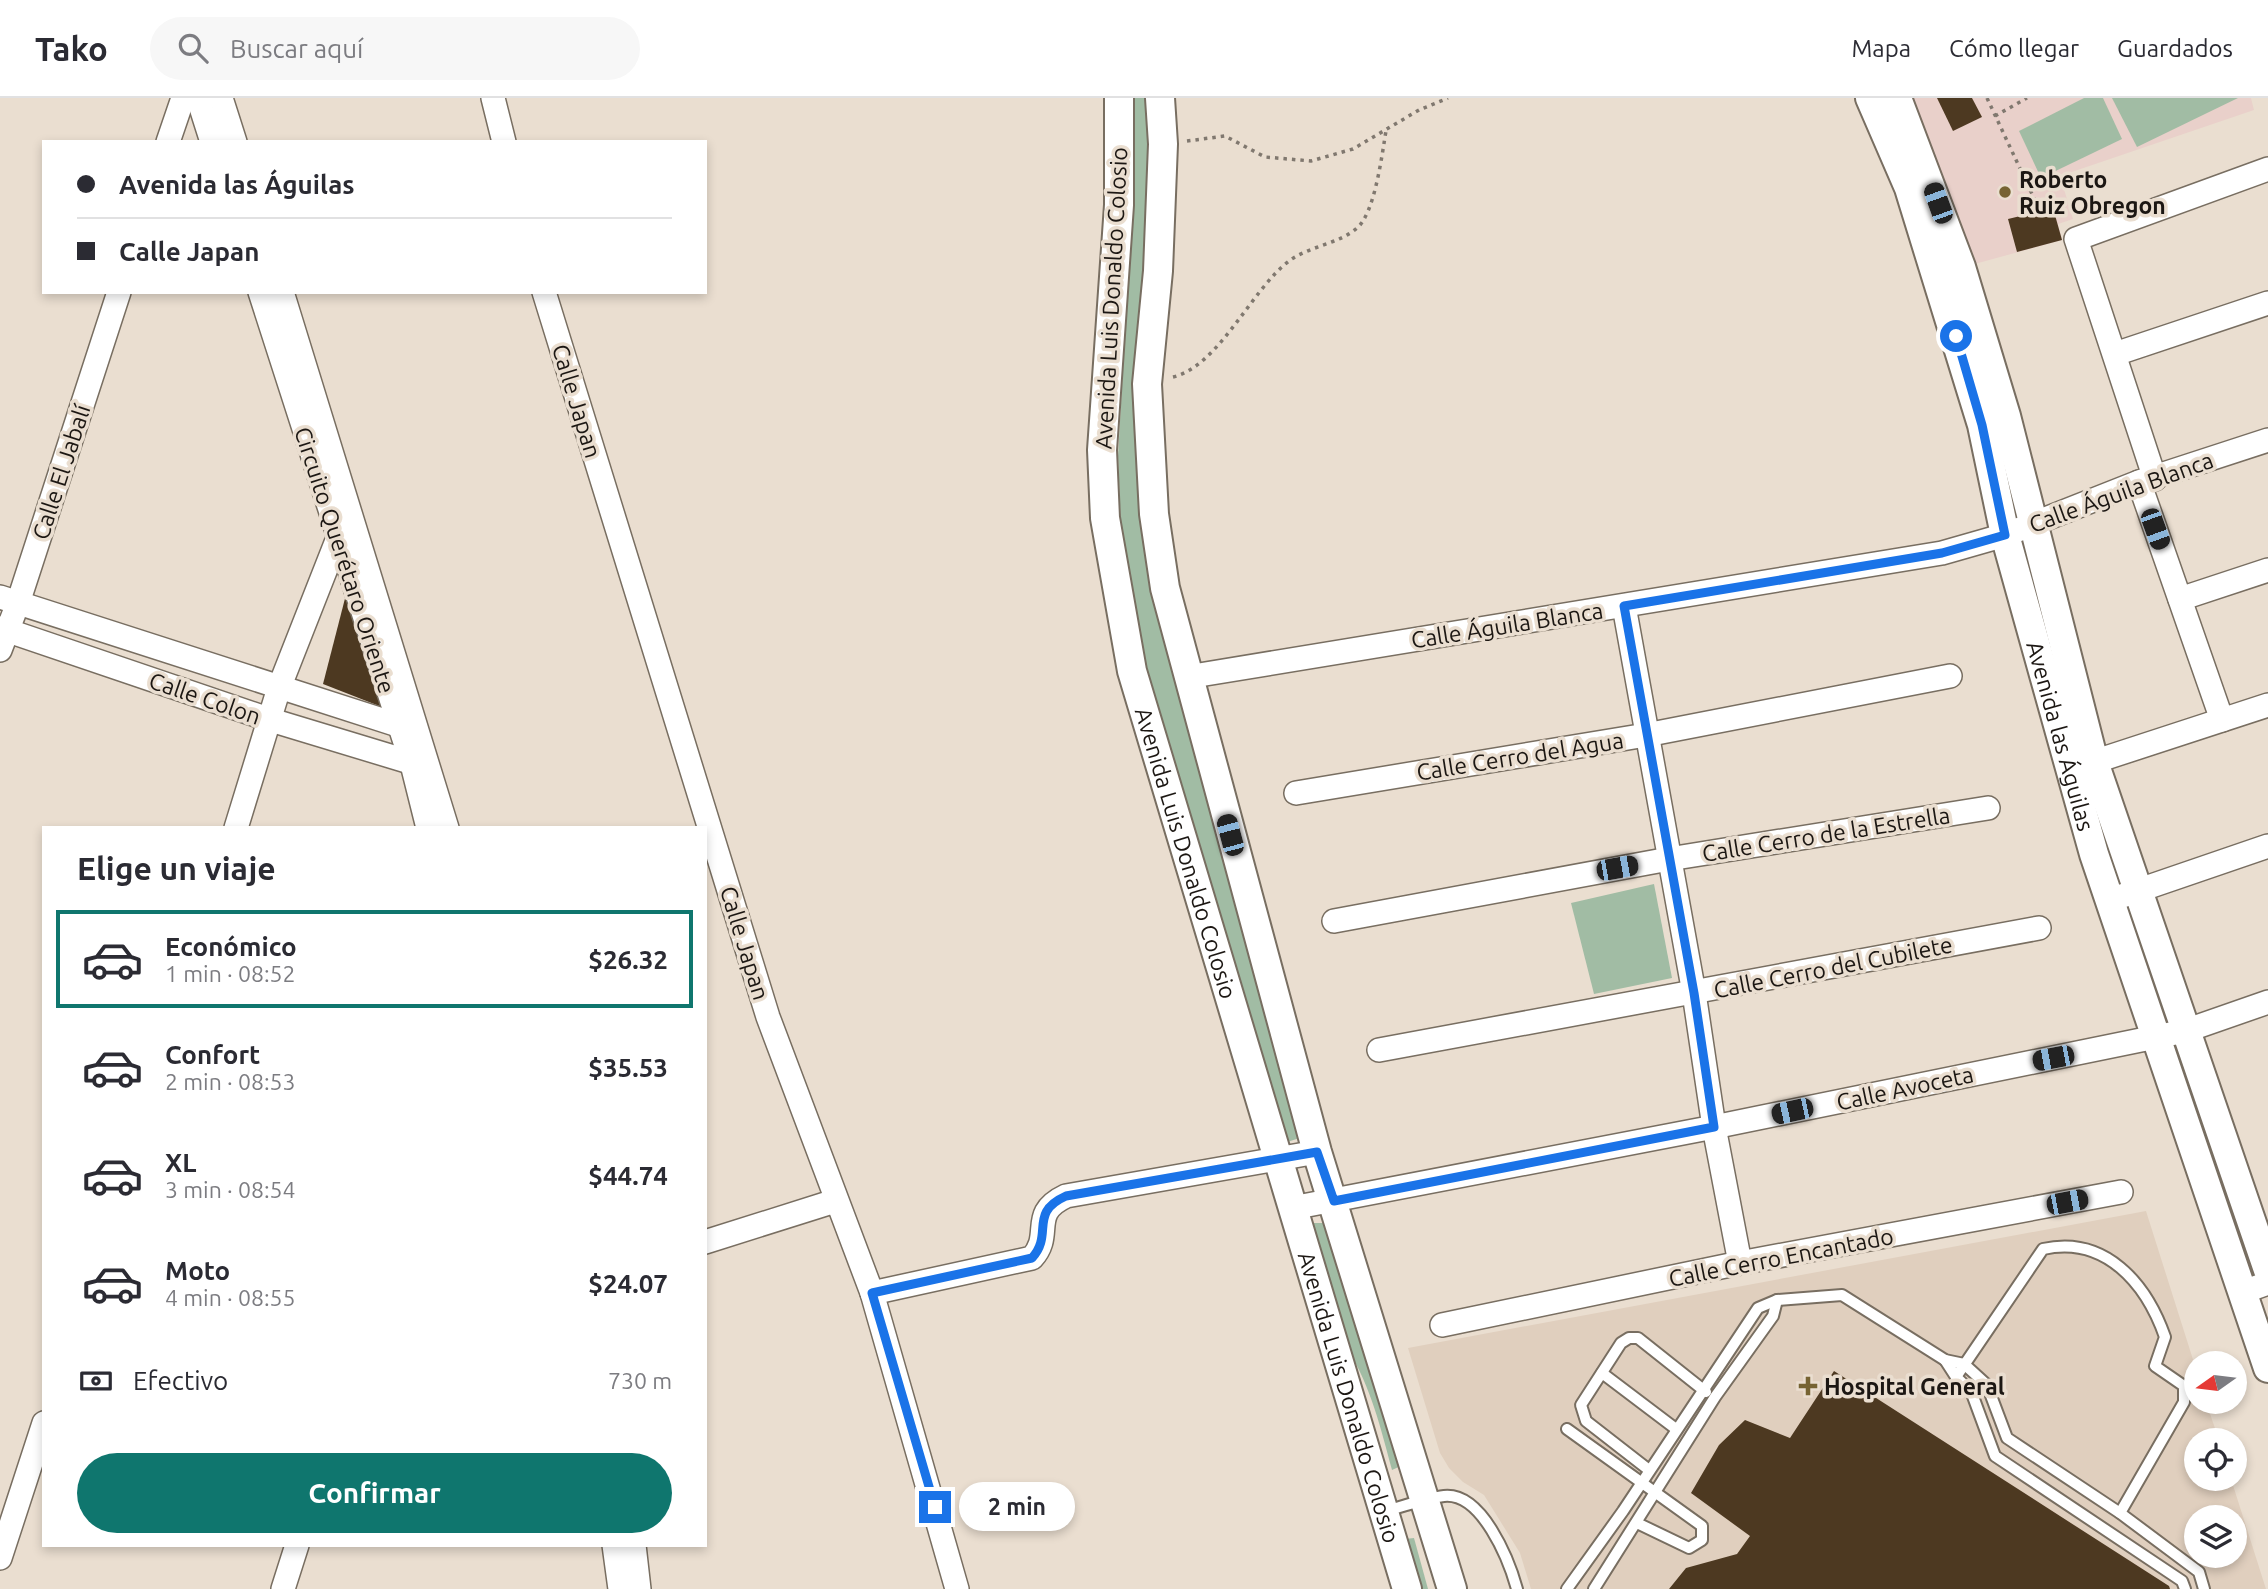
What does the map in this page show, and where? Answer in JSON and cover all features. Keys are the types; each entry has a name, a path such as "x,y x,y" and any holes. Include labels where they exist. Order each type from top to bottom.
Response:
{"street":[{"path":"169,140 183,98"},
{"path":"198,98 211,140"},
{"path":"221,98 234,140"},
{"path":"493,98 504,140"},
{"name":"Avenida Luis Donaldo Colosio","path":"1119,98 1119,205 1102,450 1105,518 1132,671 1407,1589"},
{"name":"Avenida Luis Donaldo Colosio","path":"1160,98 1163,144 1158,271 1147,384 1154,514 1165,587 1186,677 1317,1152 1452,1589"},
{"name":"Avenida las Águilas","path":"1870,98 1898,133 1961,267 2006,416 2109,900 2157,1037 2255,1288 2268,1368"},
{"name":"Avenida las Águilas","path":"1897,98 1898,133 1909,188 1982,425 2005,535 2082,766 2136,891 2268,1270"},
{"path":"2222,720 2180,599 2115,354 2076,239 2268,169"},
{"name":"Calle El Jabalí","path":"2,636 9,600 118,294"},
{"name":"Circuito Querétaro Oriente","path":"261,294 338,538 408,728"},
{"name":"Circuito Querétaro Oriente","path":"283,294 408,728 420,766 446,826"},
{"name":"Calle Japan","path":"545,294 768,1017 835,1201 872,1293 957,1589"},
{"path":"2115,354 2268,303"},
{"name":"Calle Águila Blanca","path":"1186,677 1942,553 2005,535 2147,481 2268,440"},
{"path":"237,826 279,688 338,538"},
{"path":"2180,599 2268,570"},
{"name":"Calle Colon","path":"9,600 408,728"},
{"path":"1624,606 1740,1264"},
{"name":"Calle Colon","path":"2,636 420,766"},
{"name":"Calle Cerro del Agua","path":"1296,793 1646,735 1950,676"},
{"path":"2082,766 2268,705"},
{"name":"Circuito Querétaro Oriente","path":"420,766 428,826"},
{"name":"Calle Cerro de la Estrella","path":"1335,921 1669,859 1988,808"},
{"path":"2109,900 2268,846"},
{"name":"Calle Cerro del Cubilete","path":"1379,1050 2039,928"},
{"name":"Calle Avoceta","path":"1292,1208 1714,1127 2157,1037 2185,1031 2268,1002"},
{"path":"872,1293 1032,1258 1041,1248 1043,1212 1051,1203 1066,1196 1278,1161 1317,1152"},
{"name":"Calle Cerro Encantado","path":"1442,1325 1740,1264 2121,1192"},
{"path":"707,1241 835,1201"},
{"path":"0,1558 42,1429"},
{"path":"283,1589 296,1547"},
{"path":"615,1547 630,1583"},
{"path":"630,1583 634,1547"}],"lane":[{"path":"1955,1377 2043,1249 2058,1246 2099,1252 2140,1284 2165,1336 2155,1366 2184,1386 2186,1393 2184,1402 2120,1513"},
{"path":"1567,1589 1758,1308 1777,1300 1842,1295 1945,1360 1964,1364 1987,1385 2007,1438 2120,1513 2199,1572 2204,1589"},
{"path":"1594,1589 1715,1397 1773,1316 1777,1300"},
{"path":"1649,1470 1586,1421 1581,1414 1581,1405 1621,1343 1629,1338 1638,1338 1715,1397"},
{"path":"1945,1360 1955,1377 1971,1391 1995,1456 2182,1581 2185,1589"},
{"path":"1602,1373 1676,1429"},
{"path":"1567,1429 1702,1526 1702,1540 1689,1548 1637,1524"},
{"path":"1385,1511 1447,1495 1466,1502 1493,1528 1517,1589"},
{"path":"1605,1572 1606,1589"}],"path":[{"path":"1163,144 1225,136 1265,157 1311,161 1353,149 1419,110 1448,98"},
{"path":"1987,98 2039,209"},
{"path":"1994,116 2027,98"},
{"path":"1147,384 1179,376 1216,348 1262,286 1291,259 1359,228 1375,193 1387,131"}],"shaded area":[{"name":"Roberto Ruiz Obregon","path":"1911,98 2251,98 2254,110 2060,176 2073,219 2058,224 2062,240 1971,265 1938,165"},
{"name":"Hospital General","path":"2146,1211 2190,1351 2184,1351 2184,1414 2210,1414 2215,1428 2184,1428 2184,1491 2235,1491 2239,1505 2184,1505 2184,1568 2247,1568 2247,1529 2266,1589 1531,1589 1520,1553 1484,1495 1463,1482 1449,1468 1440,1453 1408,1348"}],"green space":[{"path":"1134,98 1149,98 1160,621 1306,1136 1284,1143 1153,697 1130,601 1121,529 1118,456 1133,194"},
{"path":"2084,98 2103,98 2122,139 2041,178 2019,131"},
{"path":"2112,98 2238,98 2137,147"},
{"path":"1654,884 1672,978 1594,994 1571,903"},
{"path":"1312,1223 1332,1223 1403,1465 1392,1470 1369,1393 1348,1350"},
{"path":"1414,1538 1428,1589 1420,1589 1405,1539"}],"building":[{"path":"1937,98 1972,98 1982,117 1953,131"},
{"path":"2053,208 2062,240 2017,252 2008,219"},
{"path":"350,579 392,711 323,684"},
{"name":"Hospital General","path":"1834,1371 2170,1589 1669,1589 1686,1568 1737,1554 1750,1536 1691,1493 1719,1445 1745,1420 1790,1438"}],"place":[{"name":"Roberto Ruiz Obregon","path":"2005,192"},
{"name":"Hospital General","path":"1808,1386"}],"route":[{"path":"935,1507 872,1293 1032,1258 1041,1248 1043,1212 1051,1203 1066,1196 1278,1161 1317,1152 1334,1201 1714,1127 1694,993 1624,606 1942,553 2005,535 1982,425 1956,336"}]}
